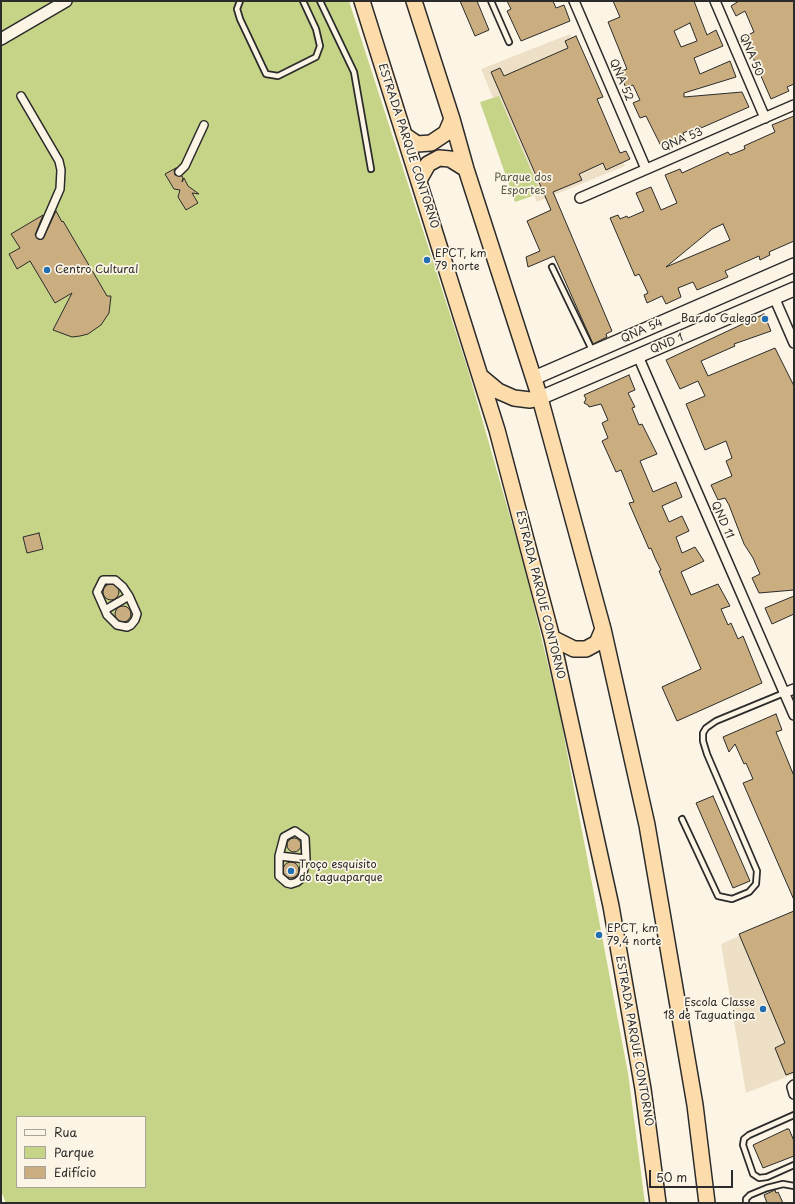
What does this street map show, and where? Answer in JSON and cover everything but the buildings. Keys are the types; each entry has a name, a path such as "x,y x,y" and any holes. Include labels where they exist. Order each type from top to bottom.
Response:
{"highway":[{"name":"ESTRADA PARQUE CONTORNO","path":"362,1 497,430 552,638 611,906 643,1089 658,1203"},
{"path":"414,1 452,119 466,169 534,378 603,629 648,833 695,1105 707,1203"},
{"path":"404,135 418,144 429,143 446,133 452,119"},
{"path":"419,180 428,164 439,158 450,158 466,169"},
{"path":"480,376 498,391 514,398 530,400 540,398"},
{"path":"552,638 574,649 586,649 597,643 603,629"}],"main road":[{"name":"QNA 54","path":"534,378 794,265"},
{"name":"QND 1","path":"540,398 794,289"},
{"path":"592,353 591,371 597,374"}],"street":[{"path":"1,39 66,1"},
{"name":"QNA 52","path":"574,1 646,169"},
{"name":"QNA 50","path":"715,1 765,118"},
{"path":"20,96 59,161 61,170 60,189 40,235"},
{"name":"QNA 53","path":"580,198 794,105"},
{"path":"178,172 185,166 199,132 204,125"},
{"path":"774,297 794,343"},
{"name":"QND 11","path":"638,356 794,715"},
{"path":"103,580 115,580 123,587 129,596 137,614 131,625 123,627 117,625 105,610 97,592 103,580"},
{"path":"105,610 129,596"},
{"path":"784,693 794,688"},
{"path":"295,832 305,838 306,859 302,878 297,882 291,884 284,881 279,876 279,856 284,837 289,833 295,832"},
{"path":"279,856 306,859"}],"lane":[{"path":"240,1 237,8 240,19 266,74 278,76 316,57 320,46 316,29 303,1"},
{"path":"320,1 354,72 371,169"},
{"path":"491,1 509,42"},
{"path":"552,267 592,353"},
{"path":"682,819 718,896 732,899 750,892 756,884 757,871 707,754 703,741 703,733 706,728 716,721 784,693"},
{"path":"794,1115 749,1135 744,1139 743,1145 753,1174 759,1178 767,1177 794,1165"},
{"path":"746,1203 746,1199 750,1195 773,1186 783,1184 794,1186"}],"shaded area":[{"path":"570,34 625,166 537,202 481,69"},
{"name":"Escola Classe 18 de Taguatinga","path":"791,913 794,921 794,1074 746,1093 721,944"}],"green space":[{"path":"1,1 349,1 468,370 525,569 560,715 628,1073 645,1203 6,1203 1,1191"},
{"name":"Parque dos Esportes","path":"499,96 541,193 515,202 480,102"}],"place":[{"name":"EPCT, km 79 norte","path":"427,260"},
{"name":"Centro Cultural","path":"47,270"},
{"name":"Bar do Galego","path":"765,319"},
{"name":"Troço esquisito do taguaparque","path":"291,871"},
{"name":"EPCT, km 79,4 norte","path":"599,935"},
{"name":"Escola Classe 18 de Taguatinga","path":"763,1009"}]}
